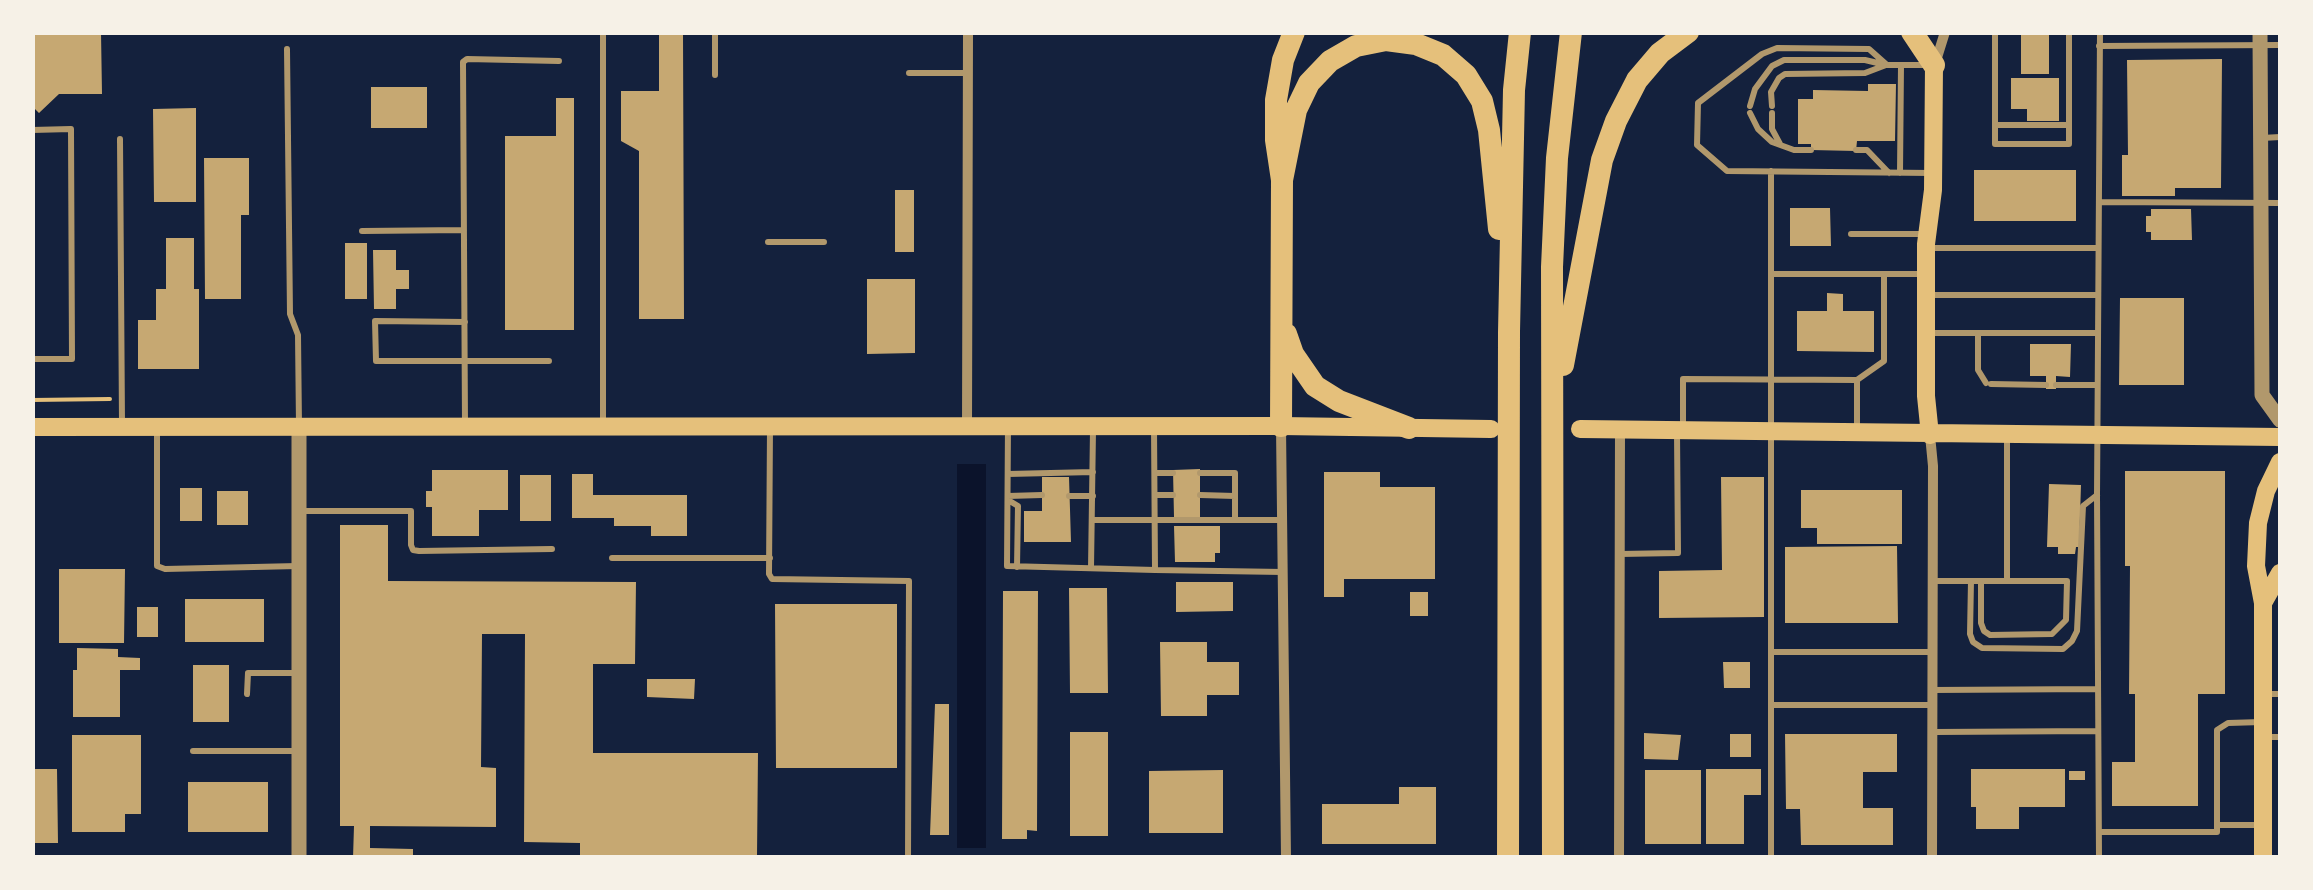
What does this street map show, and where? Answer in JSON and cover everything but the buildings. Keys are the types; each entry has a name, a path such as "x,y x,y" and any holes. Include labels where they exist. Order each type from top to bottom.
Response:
{"highway":[{"path":"1282,426 1282,180 1276,100 1283,60 1294,32"},
{"path":"1508,858 1508,332 1514,90 1520,32"},
{"path":"1558,365 1552,267 1557,158 1571,32"},
{"path":"1552,858 1554,413 1558,365 1602,160 1616,121 1637,80 1660,53 1688,32"},
{"path":"1912,32 1934,65"},
{"path":"1282,180 1296,110 1309,83 1330,61 1356,46 1386,40 1416,44 1444,56 1466,75 1482,101 1489,130 1508,332"},
{"path":"1284,326 1293,354 1312,384 1339,401 1410,428"}],"main road":[{"path":"1930,434 1926,396 1926,242 1934,174 1934,65"},
{"path":"32,427 1490,429"},
{"path":"1580,429 2280,437"},
{"path":"2263,858 2272,694 2256,566 2258,523 2280,462"},
{"path":"2263,603 2280,573"}],"street":[{"path":"1934,65 1944,32"},
{"path":"967,426 969,34"},
{"path":"2260,39 2262,395 2280,420"},
{"path":"1282,426 1286,858"},
{"path":"298,858 299,427"},
{"path":"1620,429 1620,858"},
{"path":"1930,434 1932,858"}],"lane":[{"path":"602,32 603,427"},
{"path":"715,32 715,74"},
{"path":"1995,32 1995,144 2069,144 2069,32"},
{"path":"2099,858 2100,32"},
{"path":"2100,46 2260,39 2280,45"},
{"path":"1887,65 1870,49 1777,48 1762,54 1698,103 1698,146 1727,171 1934,174"},
{"path":"287,49 290,314 298,335 299,427"},
{"path":"1812,150 1783,147 1758,130 1750,110 1755,88 1772,66 1784,60 1934,65"},
{"path":"465,427 463,62 559,61"},
{"path":"1783,147 1772,129 1771,92 1779,78 1785,74 1865,73 1887,65"},
{"path":"1900,173 1901,65"},
{"path":"909,73 968,73"},
{"path":"1995,125 2069,125"},
{"path":"32,130 71,130 72,359 32,359"},
{"path":"2261,138 2280,138"},
{"path":"120,139 122,427"},
{"path":"1856,150 1867,150 1888,173"},
{"path":"1771,172 1771,858"},
{"path":"2098,202 2280,203"},
{"path":"362,231 464,230"},
{"path":"1851,234 1926,242 2098,248"},
{"path":"768,242 824,242"},
{"path":"1771,274 1926,274"},
{"path":"1620,554 1678,554 1683,379 1856,380 1884,360 1884,274"},
{"path":"1926,295 2098,295"},
{"path":"465,322 378,320 376,360 549,360"},
{"path":"1926,332 2098,332"},
{"path":"1978,332 1978,370 1989,384 2046,385"},
{"path":"1856,380 1856,434"},
{"path":"2056,385 2098,385"},
{"path":"770,426 772,580 909,581 908,858"},
{"path":"1008,426 1007,566 1283,572"},
{"path":"1091,568 1093,426"},
{"path":"1154,426 1156,570"},
{"path":"157,427 157,566 299,566"},
{"path":"2007,434 2007,581"},
{"path":"1008,474 1094,472"},
{"path":"1154,474 1174,473"},
{"path":"1200,474 1234,474 1236,520"},
{"path":"1971,581 1973,642 1982,648 2063,648 2077,630 2083,506 2097,494"},
{"path":"1008,498 1042,495"},
{"path":"1154,495 1174,495"},
{"path":"1200,495 1236,496"},
{"path":"1069,496 1093,496"},
{"path":"299,511 410,510 413,550 419,552 552,550"},
{"path":"1092,520 1282,520"},
{"path":"612,558 770,558"},
{"path":"1933,581 1971,581 1982,581 2007,581 2066,582 2066,620 2052,634 1990,635 1981,623 1982,581"},
{"path":"1771,652 1933,652"},
{"path":"248,694 248,673 299,673"},
{"path":"1932,690 2098,689"},
{"path":"1771,705 1932,705"},
{"path":"2099,832 2217,832 2217,730 2228,722 2269,732"},
{"path":"1932,732 2098,731"},
{"path":"193,751 299,751"},
{"path":"2217,825 2263,826"}],"path":[{"path":"32,400 110,399"}],"water":[{"path":"957,464 986,464 986,848 957,848"}]}
